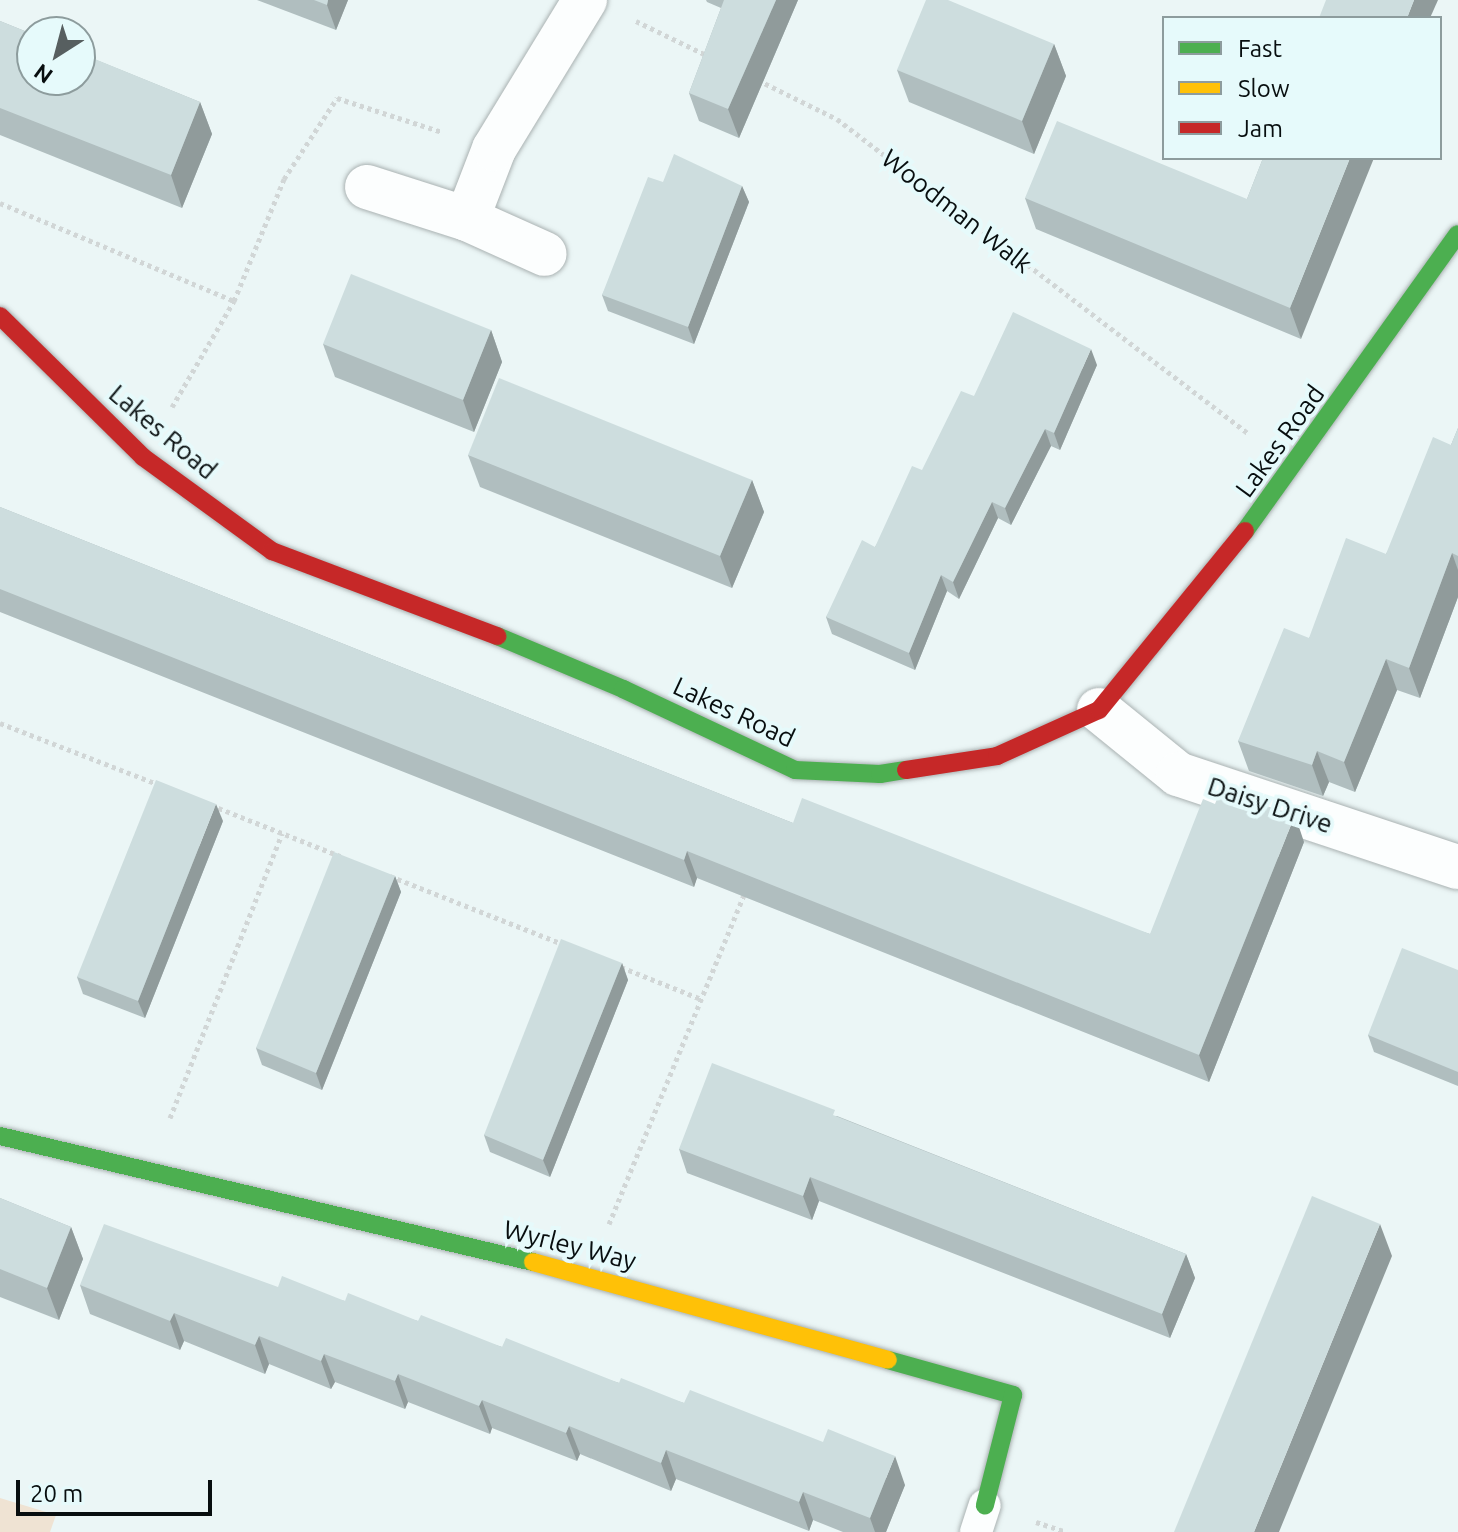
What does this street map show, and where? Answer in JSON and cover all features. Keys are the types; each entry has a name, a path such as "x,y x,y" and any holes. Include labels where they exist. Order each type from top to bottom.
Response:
{"street":[{"path":"467,219 494,149 585,0"},
{"path":"367,187 467,219 545,254"},
{"name":"Lakes Road","path":"0,316 143,457 272,551 414,602 623,689 795,770 880,774 997,756 1099,710 1201,589 1294,468 1458,234"},
{"name":"Daisy Drive","path":"1099,710 1178,774 1458,867"},
{"name":"Wyrley Way","path":"0,1136 588,1275 1013,1395 980,1519"}],"path":[{"path":"634,20 715,59"},
{"name":"Woodman Walk","path":"756,79 837,119 1294,468"},
{"path":"143,457 234,301 284,179 337,98 494,149"},
{"path":"0,203 234,301"},
{"path":"0,723 163,786"},
{"path":"208,804 354,862"},
{"path":"149,1171 282,833"},
{"path":"383,873 571,948"},
{"path":"588,1275 748,885"},
{"path":"615,965 701,999"}],"shaded area":[{"path":"0,1498 56,1515 50,1532 0,1532"}],"building":[{"path":"724,0 776,0 728,109 689,93"},
{"path":"926,0 948,0 1054,44 1022,121 897,70"},
{"path":"1326,0 1414,0 1408,16 1320,16"},
{"path":"0,21 16,28 16,96 96,96 96,60 200,102 171,175 0,108"},
{"path":"1057,121 1247,199 1262,160 1349,160 1290,308 1025,198"},
{"path":"674,154 742,186 688,327 602,295 648,177 663,182"},
{"path":"351,274 491,330 463,400 323,344"},
{"path":"1013,312 1091,349 1054,433 1045,429 1005,508 992,502 953,582 941,575 909,653 826,617 862,540 875,547 912,466 922,470 961,391 974,396"},
{"path":"499,378 752,480 720,556 468,455"},
{"path":"1458,428 1458,556 1452,553 1409,668 1386,659 1344,762 1317,751 1312,765 1238,741 1284,628 1309,638 1346,538 1386,554 1433,437 1451,445"},
{"path":"0,507 793,823 802,798 1150,934 1203,799 1215,804 1220,791 1295,815 1199,1055 687,851 684,860 0,589"},
{"path":"156,780 216,804 138,1001 77,977"},
{"path":"334,852 395,876 316,1073 256,1048"},
{"path":"561,939 622,963 543,1160 484,1135"},
{"path":"1402,948 1458,970 1458,1072 1368,1035"},
{"path":"712,1063 835,1110 833,1115 1186,1254 1162,1314 810,1177 803,1196 679,1149"},
{"path":"1312,1196 1380,1224 1254,1532 1174,1532"},
{"path":"0,1198 71,1227 47,1288 0,1269"},
{"path":"104,1224 278,1287 282,1276 345,1301 348,1293 418,1321 421,1315 502,1347 506,1338 619,1383 621,1378 684,1403 690,1390 823,1442 828,1429 895,1456 870,1518 803,1492 799,1502 666,1450 661,1463 569,1426 566,1433 482,1400 479,1406 398,1374 395,1381 324,1354 321,1361 259,1336 255,1345 174,1313 170,1321 80,1285"}],"traffic: fast":[{"path":"1245,531 1458,234"},
{"path":"497,636 623,689 795,770 880,774 906,770"},
{"path":"0,1136 533,1262"},
{"path":"888,1360 1013,1395 985,1505"}],"traffic: slow":[{"path":"533,1262 888,1360"}],"traffic: jam":[{"path":"0,316 143,457 272,551 497,636"},
{"path":"906,770 997,756 1099,710 1245,531"}]}
